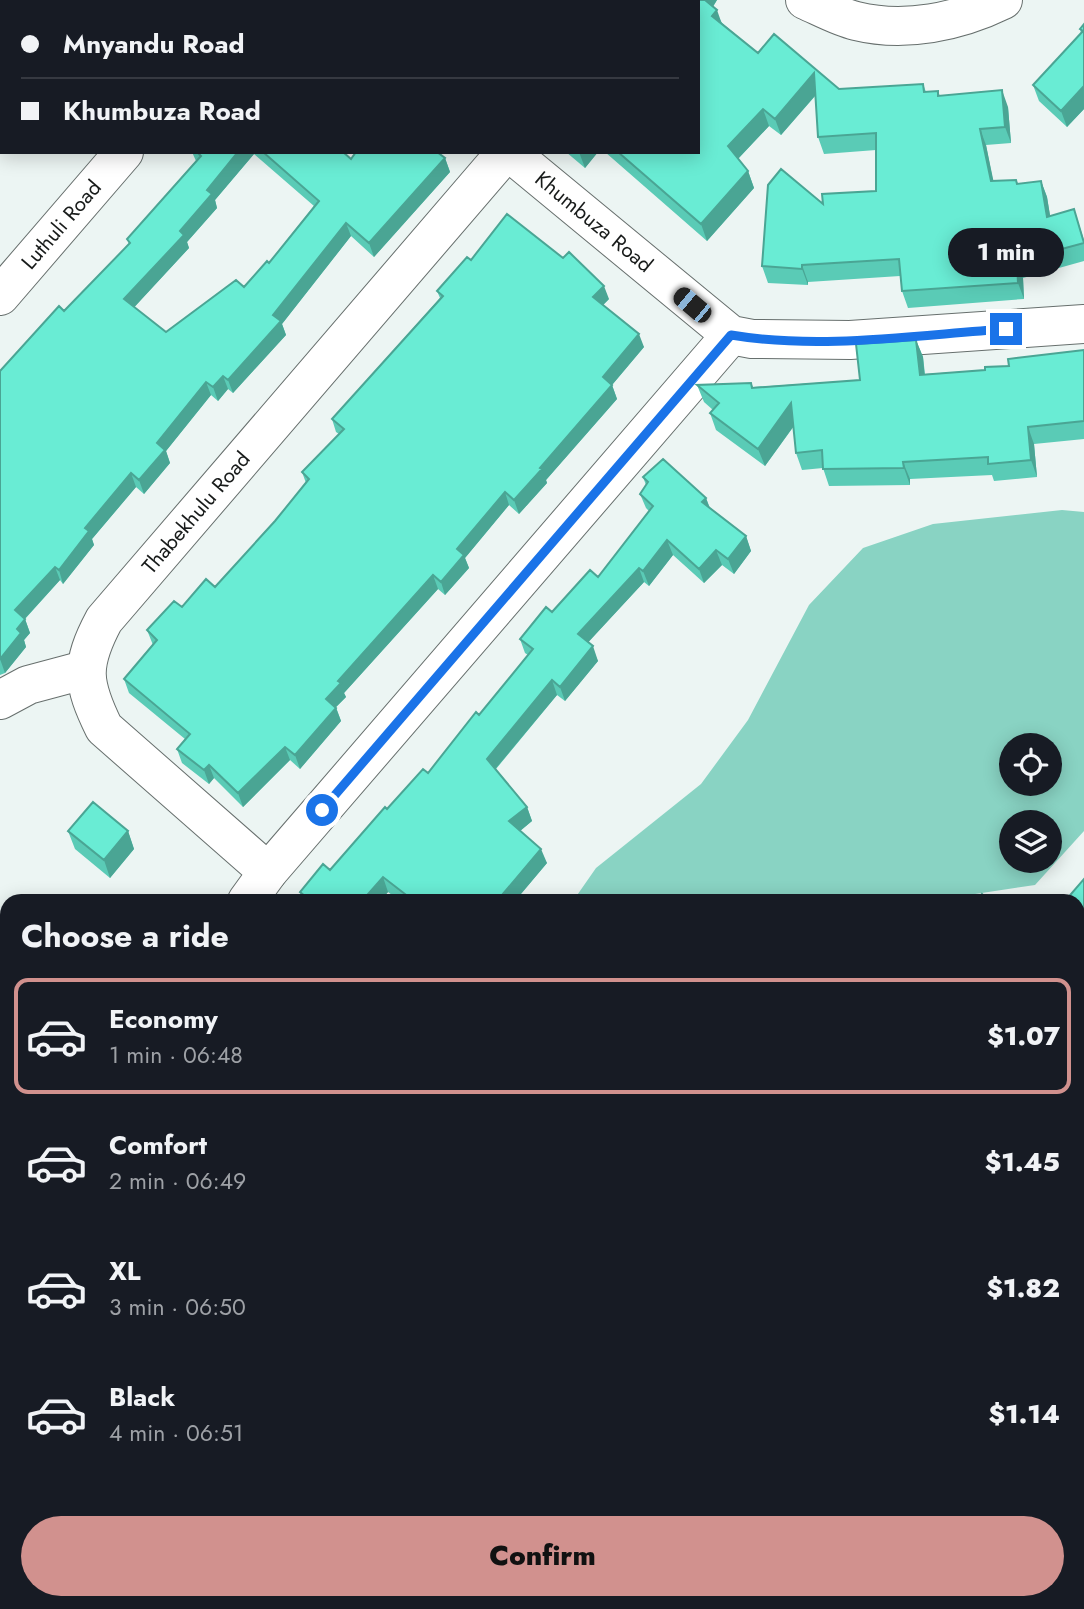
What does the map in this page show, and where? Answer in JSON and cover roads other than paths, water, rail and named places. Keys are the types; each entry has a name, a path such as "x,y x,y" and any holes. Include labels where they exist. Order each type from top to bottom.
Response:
{"street":[{"path":"805,0 853,20 888,26 923,25 966,16 1003,0"},
{"name":"Luthuli Road","path":"0,296 122,154"},
{"name":"Thabekhulu Road","path":"84,670 89,647 104,620 506,154"},
{"name":"Khumbuza Road","path":"510,154 731,335"},
{"path":"0,700 28,685 84,670 90,699 104,728 257,887 731,335 752,339 850,340 1084,324"}]}
